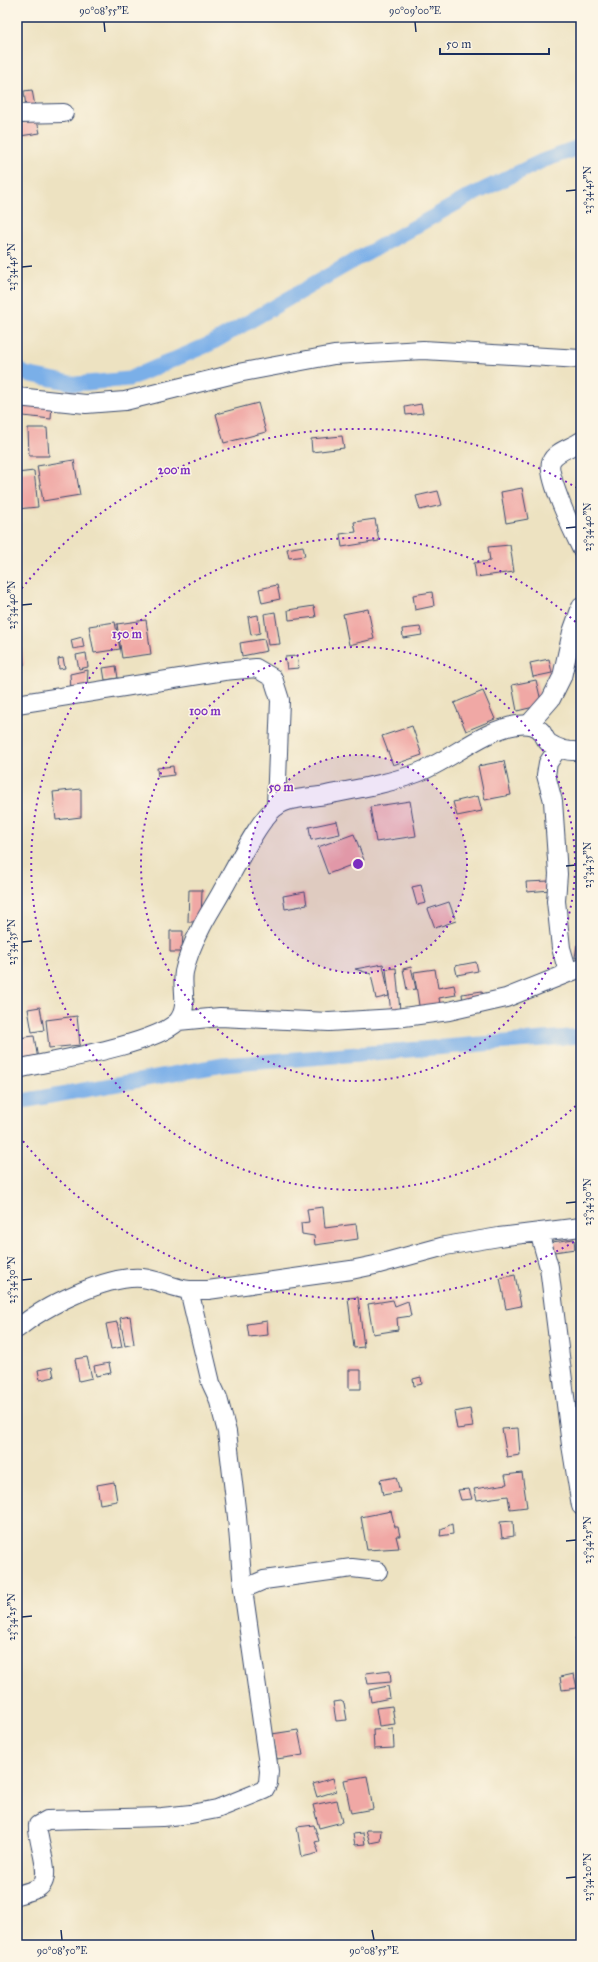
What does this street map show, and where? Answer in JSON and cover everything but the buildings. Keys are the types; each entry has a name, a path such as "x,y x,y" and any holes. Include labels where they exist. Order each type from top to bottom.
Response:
{"street":[{"path":"17,114 64,113"},
{"path":"17,397 86,404 125,401 238,373 334,355 423,350 581,360"},
{"path":"581,442 554,456 551,462 550,471 568,522 581,548"},
{"path":"529,724 551,699 562,677 572,632 581,607"},
{"path":"17,704 224,671 256,668 273,678 280,700 276,806"},
{"path":"17,1069 97,1051 144,1038 168,1028 178,1021 184,1011 184,974 188,956 199,931 246,848 266,817 276,806 292,801 377,784 417,774 498,730 529,724 540,729 548,742 558,748 581,751"},
{"path":"178,1021 220,1017 329,1022 396,1018 449,1011 506,998 574,970 561,948 556,901 558,874 552,801 546,775 548,763 558,748"},
{"path":"17,1329 45,1310 100,1284 141,1278 158,1280 189,1290 208,1290 333,1273 375,1265 445,1246 499,1236 581,1227"},
{"path":"539,1232 549,1267 571,1445 581,1506"},
{"path":"17,1895 39,1888 45,1880 46,1870 37,1833 38,1825 47,1820 191,1814 217,1809 264,1790 268,1783 269,1771 243,1589 237,1517 227,1432 218,1398 211,1383 189,1290"},
{"path":"243,1589 264,1580 352,1568 378,1571"}],"waterway":[{"path":"17,369 26,374 76,384 129,379 212,343 468,197 542,161 581,147"},
{"path":"17,1102 223,1065 581,1036"}]}
